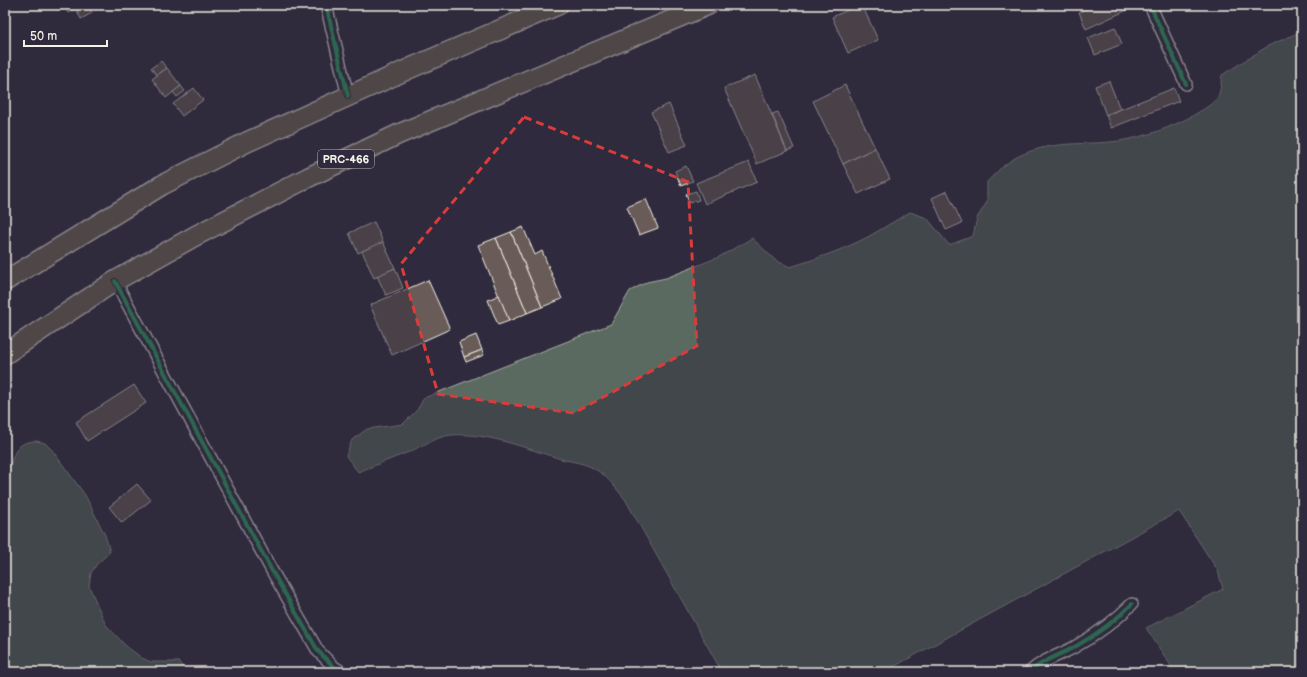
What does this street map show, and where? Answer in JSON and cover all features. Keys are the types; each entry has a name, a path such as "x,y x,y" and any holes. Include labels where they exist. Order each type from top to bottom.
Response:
{"highway":[{"path":"5,281 162,185 247,142 348,96 558,5"},
{"name":"PRC-466","path":"5,354 115,281 195,236 296,184 399,134 708,5"}],"street":[{"path":"326,5 348,96"},
{"path":"1150,5 1186,84"},
{"path":"115,281 272,571 318,651 334,667 342,672"},
{"path":"1030,672 1037,665 1078,646 1113,622 1132,604"}],"highlighted area":[{"path":"524,117 688,182 697,346 574,413 438,394 401,264"}],"green space":[{"path":"1302,31 1302,672 1175,672 1146,628 1223,589 1218,571 1179,511 884,672 722,672 625,499 606,477 594,468 585,464 561,459 507,442 479,436 465,435 451,435 440,438 358,472 346,456 352,440 367,429 403,424 417,410 424,398 611,324 630,291 647,282 666,278 719,257 752,238 775,260 790,267 824,256 868,237 910,212 927,218 949,245 973,236 977,218 987,202 987,182 1012,160 1024,153 1042,148 1064,144 1119,141 1148,134 1176,124 1201,111 1215,100 1220,92 1222,75 1268,46"},
{"path":"36,441 45,443 52,450 85,495 105,535 110,552 97,564 91,573 89,586 106,625 126,646 142,658 151,662 179,662 186,672 5,672 5,474 18,448 22,444"}],"building":[{"path":"64,5 83,5 68,13"},
{"path":"83,5 88,5 92,13 81,19 76,9"},
{"path":"862,5 878,40 848,53 832,17"},
{"path":"954,5 965,5 956,9"},
{"path":"1095,5 1136,6 1086,29 1079,12"},
{"path":"1115,27 1122,44 1095,55 1088,38"},
{"path":"161,61 167,68 157,75 151,68"},
{"path":"167,68 181,86 166,98 152,79"},
{"path":"755,75 787,151 757,164 724,88"},
{"path":"1109,81 1120,109 1106,115 1095,86"},
{"path":"845,85 875,148 843,164 813,101"},
{"path":"181,86 185,91 177,97 173,92"},
{"path":"194,88 203,100 182,116 173,104"},
{"path":"1174,88 1179,101 1111,128 1106,115"},
{"path":"669,104 687,145 669,152 651,112"},
{"path":"778,112 794,148 787,151 772,114"},
{"path":"875,148 890,179 858,194 843,164"},
{"path":"749,162 757,182 705,204 696,183"},
{"path":"686,166 693,181 681,186 675,171"},
{"path":"696,191 699,200 690,203 686,194"},
{"path":"947,191 962,223 946,230 932,198"},
{"path":"646,199 658,228 639,235 627,207"},
{"path":"374,222 383,242 358,253 349,233"},
{"path":"523,227 535,255 542,251 562,299 542,307 511,232"},
{"path":"511,232 542,307 527,313 496,238"},
{"path":"496,238 527,313 509,321 478,245"},
{"path":"383,242 395,268 374,278 362,251"},
{"path":"395,268 403,288 386,295 377,276"},
{"path":"428,280 450,329 392,355 370,305"},
{"path":"499,295 509,321 498,325 488,300"},
{"path":"476,335 482,350 464,357 459,342"},
{"path":"482,350 484,355 466,362 464,357"},
{"path":"134,385 146,403 87,441 76,422"},
{"path":"137,484 151,500 122,523 109,507"}],"cycle path":[{"path":"326,5 348,96"},
{"path":"1150,5 1186,84"},
{"path":"115,281 272,571 318,651 334,667 342,672"},
{"path":"1030,672 1047,660 1093,636 1132,604"}]}
